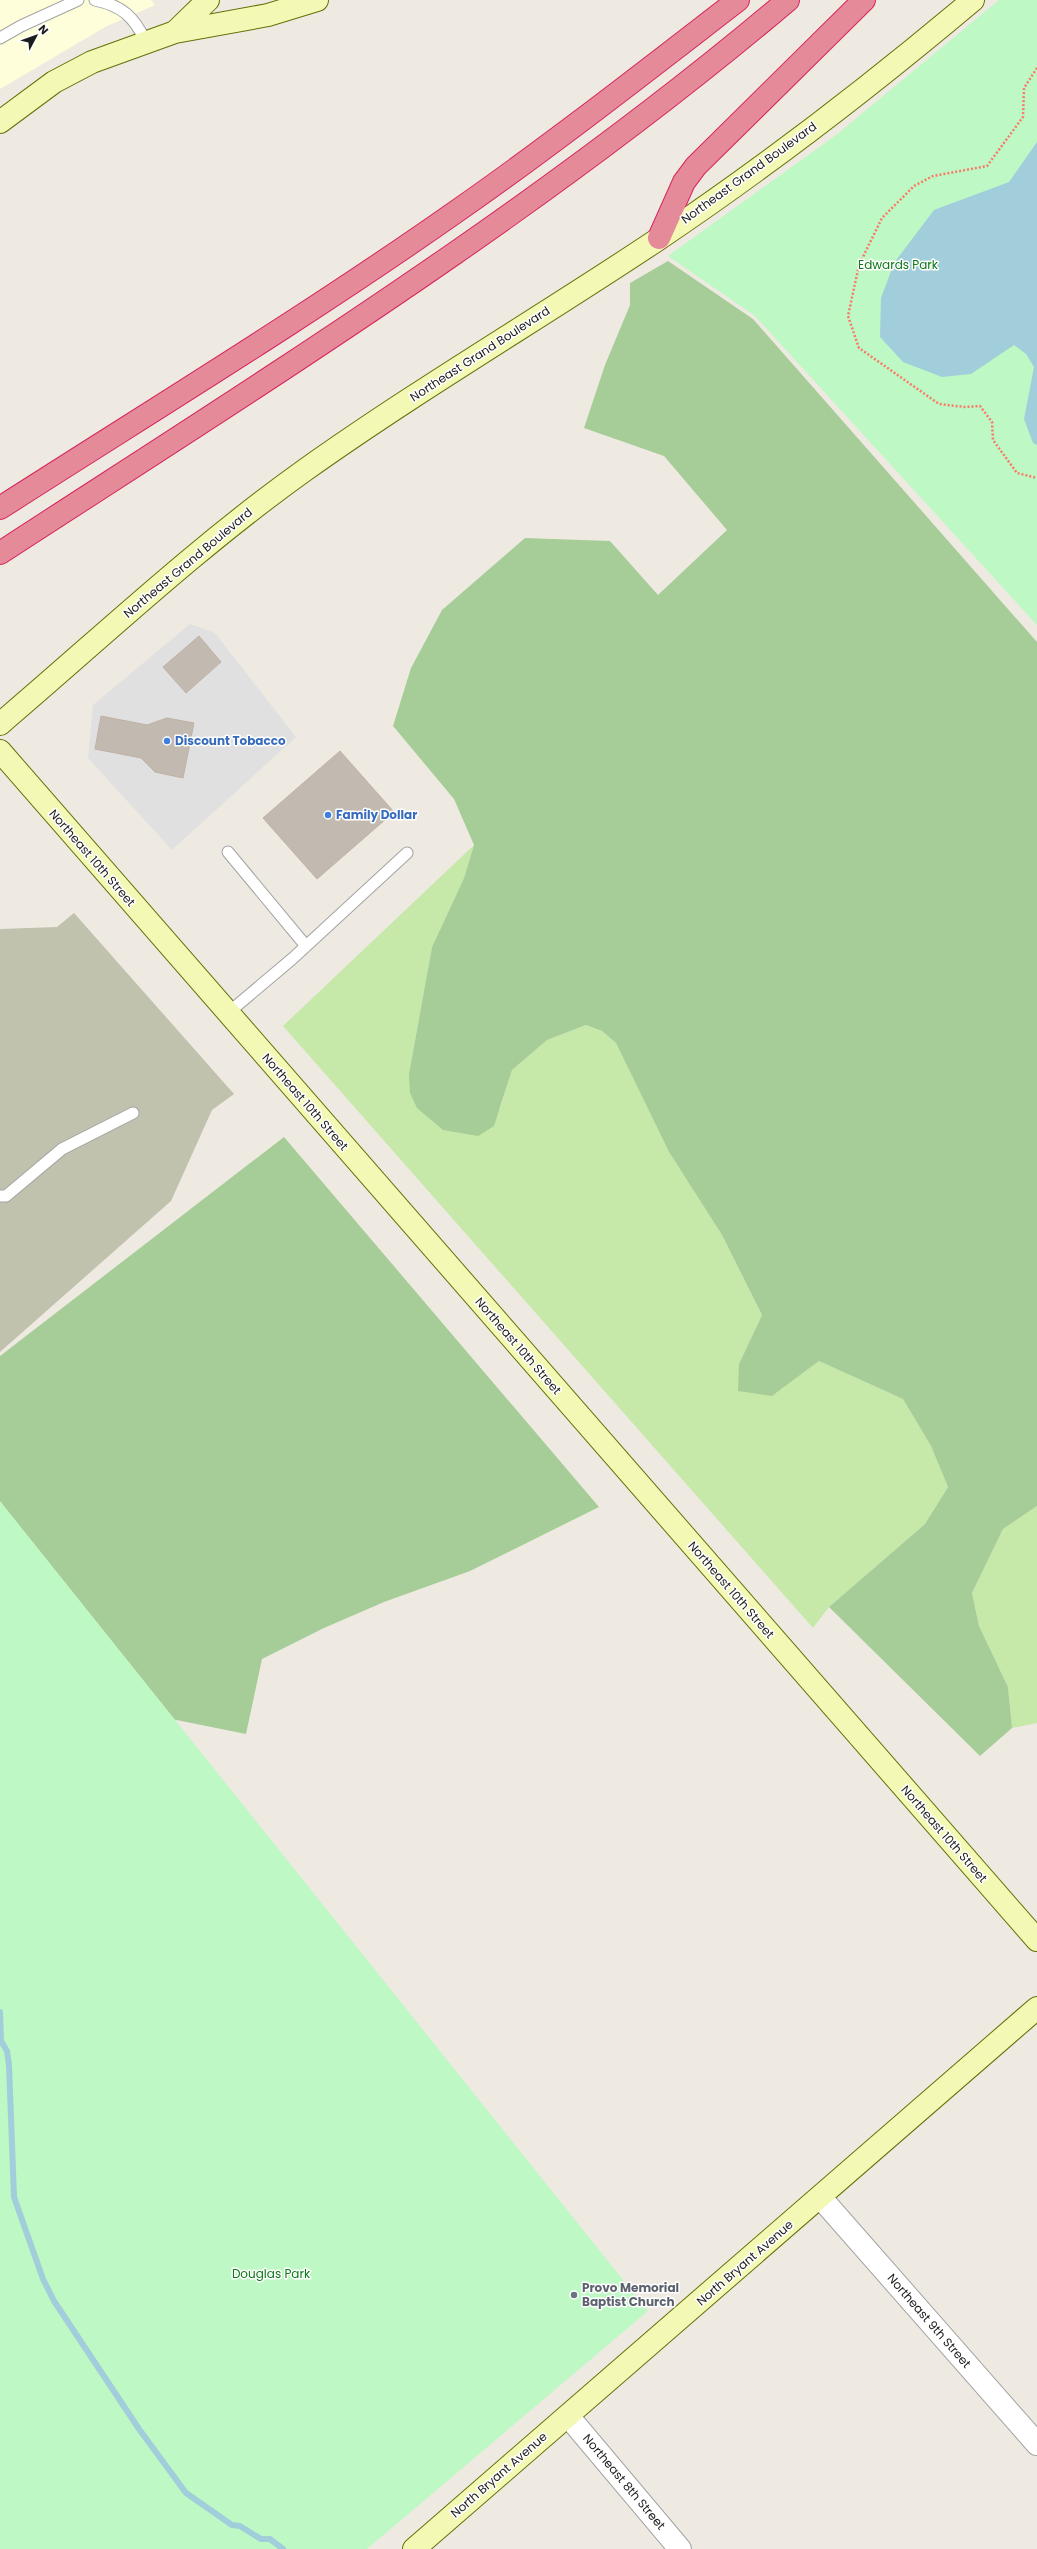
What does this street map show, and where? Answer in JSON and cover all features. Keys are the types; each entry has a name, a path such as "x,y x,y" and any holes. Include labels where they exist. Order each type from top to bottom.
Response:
{"highway":[{"path":"0,508 343,288 457,211 613,97 738,0"},
{"path":"0,553 350,325 473,242 637,122 788,0"},
{"path":"659,238 684,182 696,166 864,0"}],"main road":[{"path":"175,32 208,0"},
{"path":"0,122 54,82 92,62 175,32 268,15 317,0"},
{"name":"Northeast Grand Boulevard","path":"0,724 217,536 293,479 394,410 659,238 789,146 907,55 973,0"},
{"name":"Northeast 10th Street","path":"0,751 1037,1940"},
{"name":"North Bryant Avenue","path":"414,2549 821,2198 1037,2008"}],"street":[{"name":"Northeast 9th Street","path":"821,2198 1037,2444"},
{"name":"Northeast 8th Street","path":"568,2416 680,2549"}],"lane":[{"path":"0,38 21,26 78,0"},
{"path":"95,0 112,4 136,22 146,42"},
{"path":"228,852 306,946"},
{"path":"228,1013 306,946 407,852"},
{"path":"0,1196 6,1196 62,1149 133,1113"}],"path":[{"path":"1037,68 1024,88 1023,118 987,166 933,176 914,186 882,218 859,266 848,316 859,348 940,404 965,407 980,406 992,422 993,440 1018,473 1037,478"}],"shaded area":[{"path":"0,0 151,0 155,5 107,26 0,89"},
{"path":"190,624 215,633 296,737 172,850 88,758 93,705"},
{"path":"74,913 234,1094 212,1110 171,1201 0,1352 0,929 57,927"}],"green space":[{"name":"Edwards Park","path":"999,0 1037,0 1037,625 755,316 668,256 836,135"},
{"path":"668,261 753,319 1037,642 1037,1506 1003,1529 972,1593 979,1626 1008,1687 1012,1728 980,1756 829,1607 925,1524 948,1487 931,1446 903,1399 819,1361 772,1396 738,1391 739,1364 762,1315 722,1235 669,1152 616,1043 602,1031 586,1025 547,1040 512,1070 494,1126 478,1136 443,1130 417,1108 410,1093 409,1074 432,947 464,878 474,845 454,799 393,726 411,668 442,610 525,538 610,541 658,595 727,530 664,456 584,428 605,365 630,305 630,283"},
{"path":"474,845 464,878 432,947 409,1074 500,1109 512,1070 547,1040 586,1025 602,1031 616,1043 669,1152 722,1235 762,1315 739,1364 772,1396 819,1361 903,1399 931,1446 948,1487 925,1524 829,1607 813,1628 283,1026"},
{"path":"284,1137 599,1507 470,1571 384,1602 324,1628 262,1659 246,1734 117,1708 0,1663 0,1356"},
{"name":"Douglas Park","path":"0,1501 648,2311 367,2549 0,2549"},
{"path":"1037,1506 1037,1723 1012,1728 1008,1687 979,1626 972,1593 1003,1529"}],"water":[{"path":"1037,142 1037,445 1033,443 1024,419 1034,367 1026,354 1014,345 971,374 942,377 903,362 880,337 881,298 894,263 934,210 1009,182"}],"building":[{"path":"199,636 221,662 186,693 163,667"},
{"path":"101,716 147,725 167,718 194,723 183,778 155,772 141,758 95,749"},
{"name":"Family Dollar","path":"340,751 394,812 317,879 263,818"}],"waterway":[{"path":"0,2012 1,2041 7,2051 9,2065 14,2197 43,2279 54,2301 139,2429 186,2493 232,2525 240,2526 261,2539 270,2539 283,2549"}],"place":[{"name":"Discount Tobacco","path":"167,741"},
{"name":"Family Dollar","path":"328,815"},
{"name":"Provo Memorial Baptist Church","path":"574,2295"}]}
